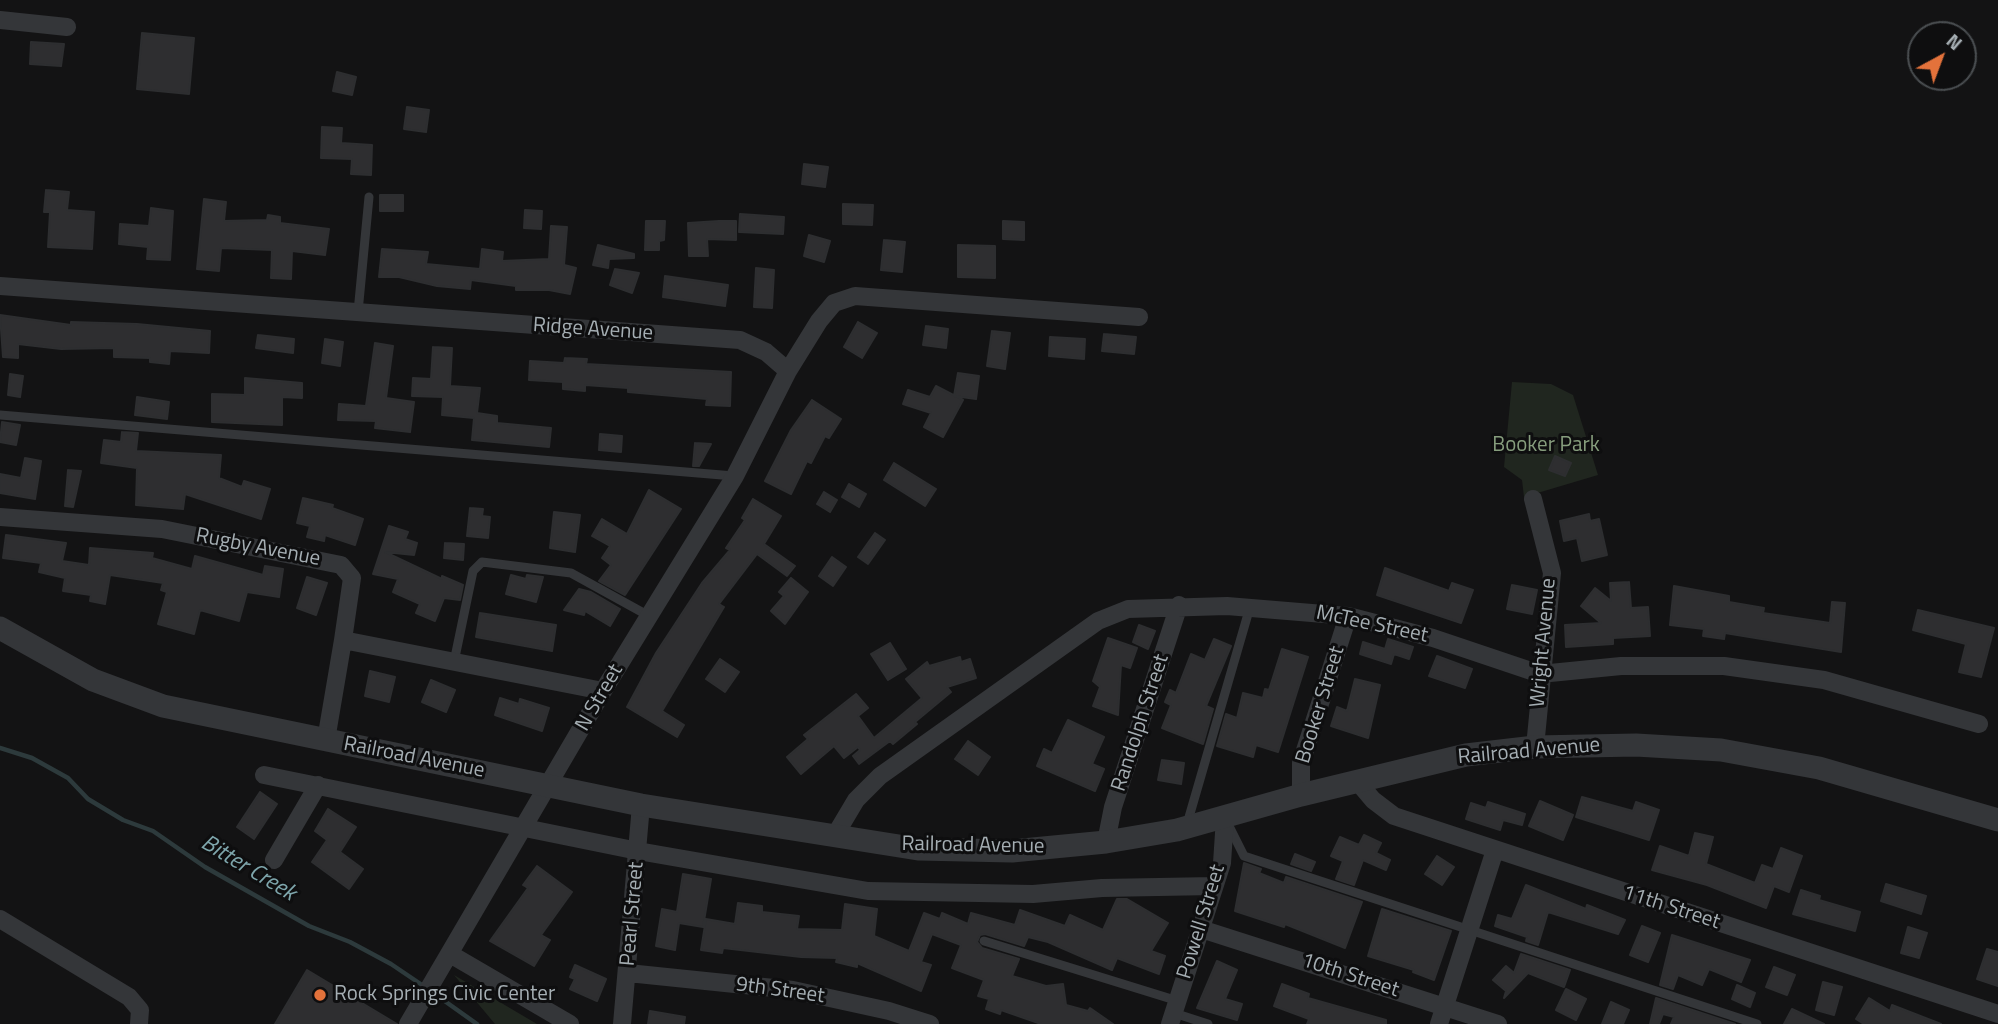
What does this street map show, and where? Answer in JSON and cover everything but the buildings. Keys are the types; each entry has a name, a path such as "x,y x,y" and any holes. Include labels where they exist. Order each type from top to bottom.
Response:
{"street":[{"path":"0,20 67,27"},
{"name":"Ridge Avenue","path":"0,286 740,340 766,352 788,371"},
{"path":"788,371 819,321 834,303 855,296 1139,317"},
{"name":"N Street","path":"408,1024 550,786 603,691 735,476 788,371"},
{"name":"Wright Avenue","path":"1533,499 1552,573 1540,674 1535,747"},
{"name":"Rugby Avenue","path":"0,517 162,529 341,565 352,578 326,740"},
{"name":"McTee Street","path":"834,837 856,800 880,776 1098,621 1128,609 1179,605 1250,607 1349,615 1433,638 1540,674 1620,666 1724,666 1824,680 1979,724"},
{"name":"Randolph Street","path":"1106,842 1113,807 1179,605"},
{"name":"Booker Street","path":"1301,795 1301,763 1349,615"},
{"name":"Railroad Avenue","path":"0,628 93,680 163,706 641,805 918,849 999,850 1106,842 1225,818 1357,780 1466,755 1535,747 1636,745 1721,750 1819,768 1998,820"},
{"path":"343,640 603,691"},
{"path":"264,775 638,851 868,891 1032,894 1102,888 1214,886"},
{"name":"11th Street","path":"1357,780 1373,800 1394,816 1998,1014"},
{"path":"274,860 318,785"},
{"name":"Pearl Street","path":"622,1024 641,805"},
{"name":"Powell Street","path":"1174,1013 1222,863 1225,818"},
{"path":"1438,1024 1494,850"},
{"path":"0,919 129,997 140,1017"},
{"name":"10th Street","path":"1201,929 1498,1024"},
{"path":"446,960 570,1024"},
{"name":"9th Street","path":"628,972 793,990 889,1011 930,1024"}],"lane":[{"path":"358,314 369,197"},
{"path":"0,415 735,476"},
{"path":"454,662 473,570 482,562 571,573 649,616"},
{"path":"1186,827 1250,607"},
{"path":"1225,818 1244,856 1757,1024"},
{"path":"985,941 1208,1024"}],"green space":[{"name":"Booker Park","path":"1512,382 1551,384 1573,395 1598,475 1524,497 1522,480 1504,467"},
{"path":"454,975 537,1024 495,1024"}],"waterway":[{"name":"Bitter Creek","path":"0,748 32,758 68,778 88,799 123,820 153,831 205,867 309,926 350,942 391,964 425,987"},
{"name":"Bitter Creek","path":"432,992 477,1024"}],"place":[{"name":"Rock Springs Civic Center","path":"320,995"}]}
